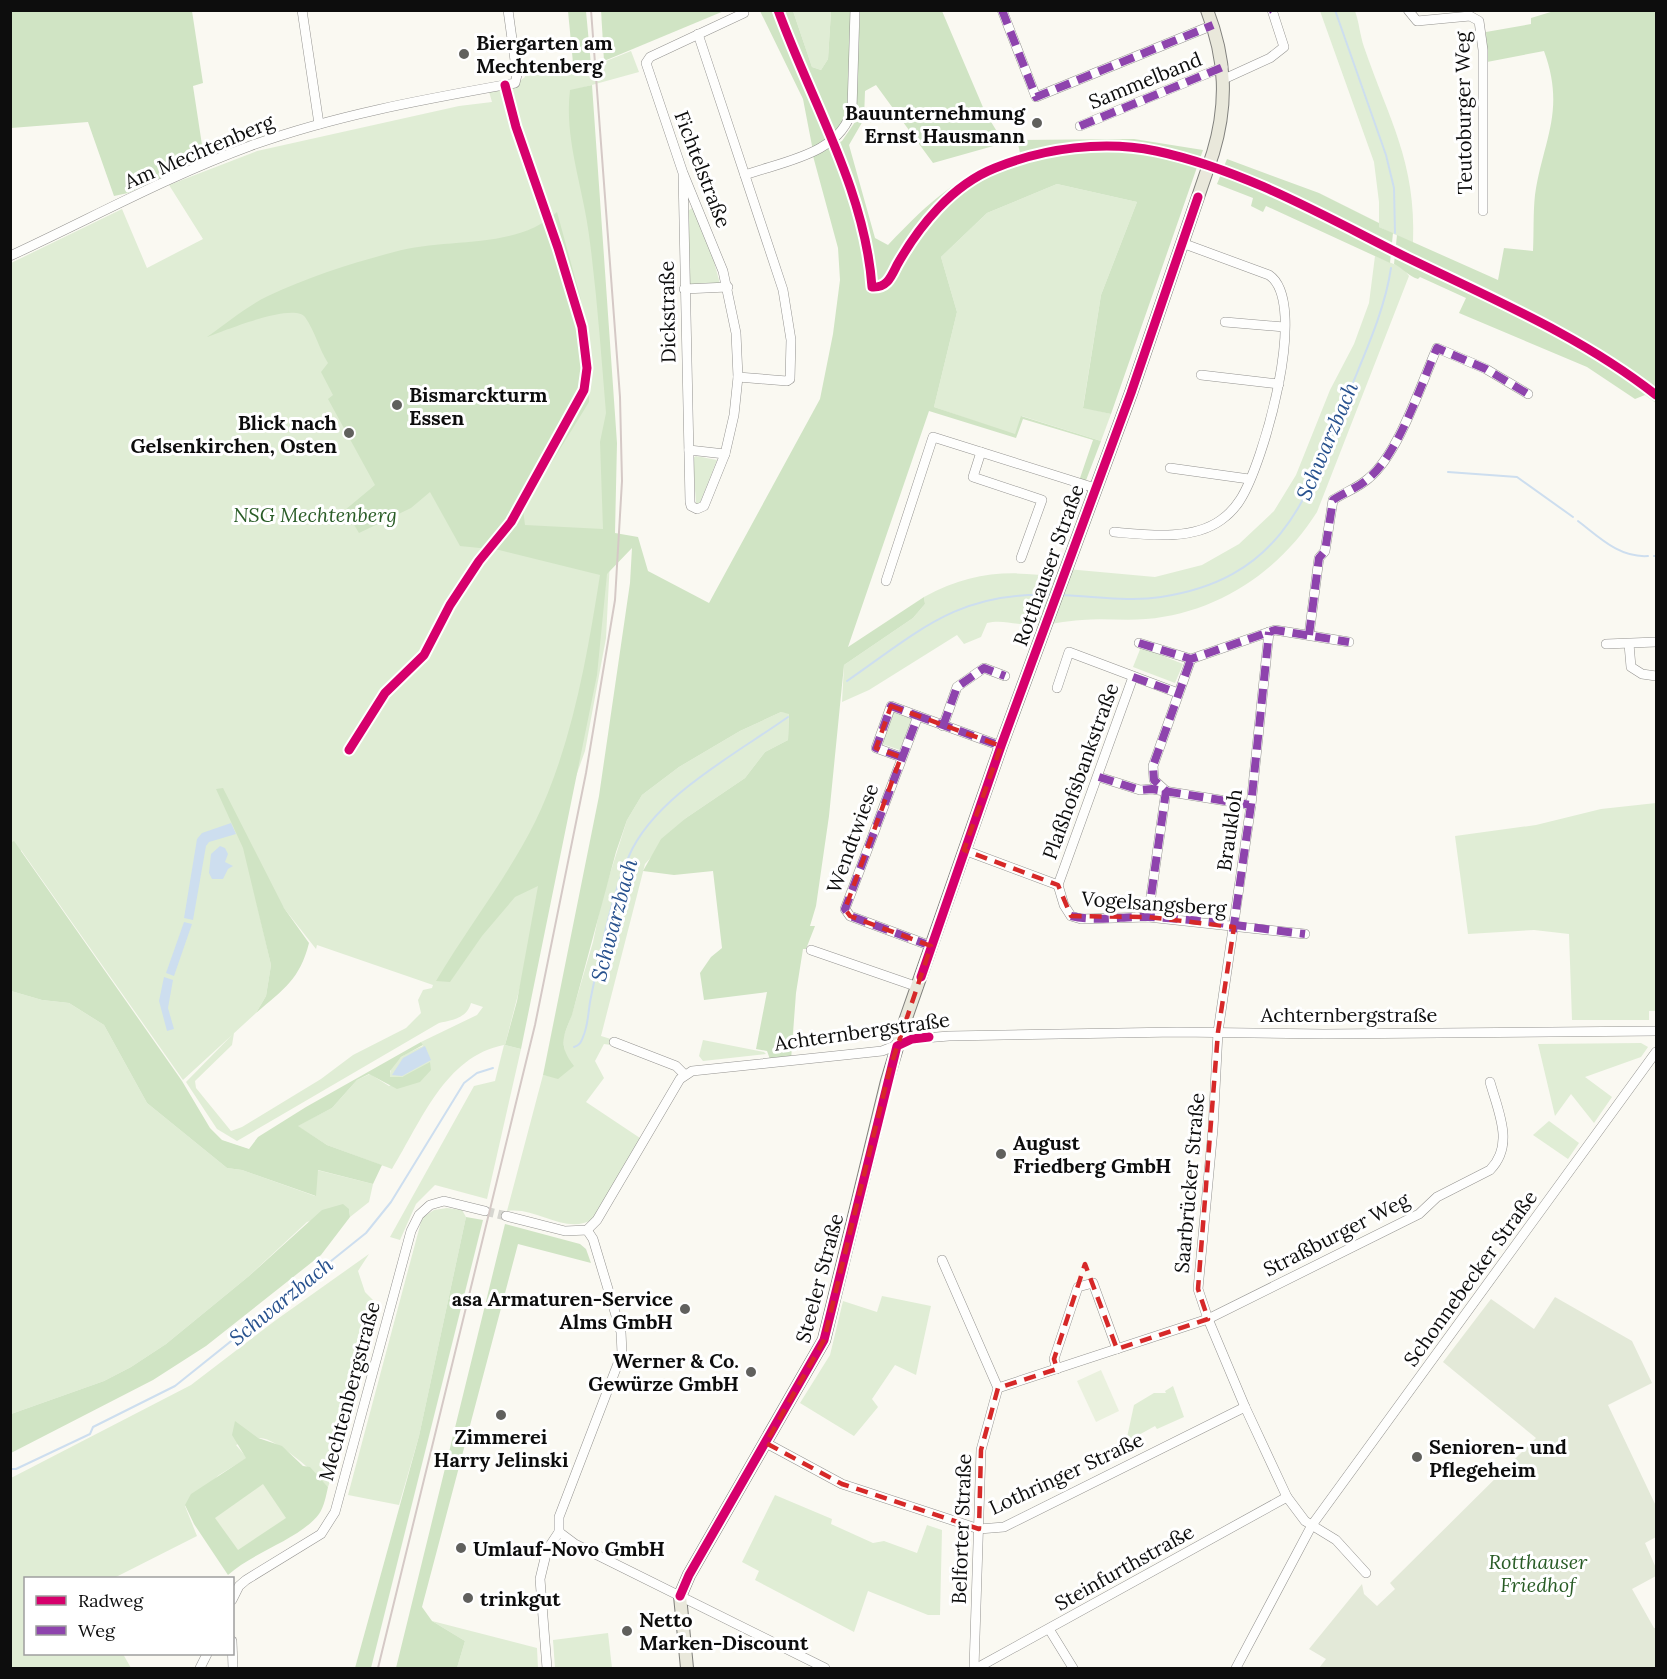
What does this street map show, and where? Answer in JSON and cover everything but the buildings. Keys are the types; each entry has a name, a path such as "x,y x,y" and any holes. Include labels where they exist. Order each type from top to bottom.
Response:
{"main road":[{"name":"Rotthauser Straße","path":"931,946 1182,243 1221,127 1224,73 1213,25 1207,10"},
{"name":"Steeler Straße","path":"680,1596 824,1340 897,1046 931,946"},
{"path":"680,1596 687,1668"}],"street":[{"path":"302,10 319,124"},
{"name":"Am Mechtenberg","path":"10,256 248,146 319,124 515,83 517,75 508,10"},
{"path":"746,175 823,147 842,133 848,124 852,109 855,10"},
{"name":"Sammelband","path":"1002,10 1036,97 1213,25"},
{"name":"Teutoburger Weg","path":"1408,10 1417,21 1470,16 1479,21 1483,50 1483,211"},
{"name":"Sammelband","path":"1080,126 1270,58 1284,47 1273,11"},
{"path":"738,377 787,381 790,379 791,367 790,329 783,290 698,34 744,13"},
{"name":"Fichtelstraße","path":"697,509 704,506 724,454 734,416 738,377 736,333 728,287 683,172 646,63 650,57 698,34"},
{"name":"Dickstraße","path":"683,172 690,502 691,506 697,509"},
{"path":"1114,532 1168,534 1203,529 1231,511 1240,500 1270,427 1279,384 1284,327 1284,296 1278,280 1182,243"},
{"path":"684,290 728,287"},
{"path":"1225,322 1284,327"},
{"path":"1309,635 1319,558 1325,551 1333,500 1371,477 1382,461 1398,435 1437,348 1486,369 1528,394"},
{"path":"1201,375 1279,384"},
{"path":"886,581 933,437 1095,488"},
{"path":"689,450 724,454"},
{"path":"981,452 973,477 1042,500 1021,558"},
{"path":"1170,468 1249,478"},
{"path":"1139,643 1191,659 1275,630 1350,642"},
{"name":"Braukloh","path":"1218,1032 1251,805 1269,632"},
{"path":"1606,644 1656,642"},
{"path":"1629,644 1631,667 1642,674 1656,676"},
{"name":"Plaßhofsbankstraße","path":"964,850 1058,885 1099,777 1133,677 1069,652 1057,688"},
{"path":"1166,791 1154,780 1153,766 1191,659"},
{"path":"943,726 957,687 984,668 1005,676"},
{"path":"1133,677 1178,693"},
{"path":"901,757 876,748 891,706 1001,746"},
{"name":"Wendtwiese","path":"918,717 845,909 850,916 931,946"},
{"path":"1099,777 1140,790 1166,791 1251,805"},
{"path":"1148,917 1166,791"},
{"name":"Vogelsangsberg","path":"1058,885 1064,905 1071,916 1094,919 1148,917 1305,934"},
{"path":"811,950 918,987"},
{"name":"Achternbergstraße","path":"684,1074 692,1071 882,1051 912,1040 950,1036 1218,1032 1326,1034 1656,1031"},
{"name":"Saarbrücker Straße","path":"1218,1032 1213,1129 1198,1289 1208,1319 1245,1407 1287,1497 1305,1521 1312,1525"},
{"path":"506,1216 565,1231 587,1230 597,1220 684,1074 676,1066 614,1042"},
{"name":"Schonnebecker Straße","path":"1236,1668 1312,1525 1656,1052"},
{"name":"Straßburger Weg","path":"998,1388 1208,1319 1419,1214 1437,1197 1490,1170 1501,1155 1504,1134 1490,1082"},
{"name":"Mechtenbergstraße","path":"234,1596 239,1586 246,1580 321,1534 335,1512 395,1285 411,1231 419,1215 430,1205 444,1202 485,1211"},
{"path":"547,1668 540,1579 547,1550 559,1532 559,1517 622,1353 621,1332 593,1239 587,1230"},
{"path":"942,1260 998,1388"},
{"path":"1057,1369 1054,1359 1078,1287 1088,1282 1093,1283 1118,1348"},
{"name":"Belforter Straße","path":"976,1668 981,1450 998,1388"},
{"name":"Lothringer Straße","path":"766,1443 842,1484 979,1529 1004,1527 1245,1407"},
{"name":"Steinfurthstraße","path":"976,1668 1287,1497"},
{"path":"1312,1525 1336,1540 1366,1573"},
{"path":"559,1532 575,1544 825,1668"},
{"path":"1049,1629 1073,1668"}],"highlighted area":[{"path":"891,706 1001,746 964,850 1058,885 1071,916 1148,917 1234,927 1218,1032 1198,1289 1208,1319 1117,1349 1085,1264 1054,1359 1057,1369 998,1388 981,1450 979,1529 842,1484 766,1443 824,1340 890,1068 931,946 850,916 845,909 901,757 876,748"}],"green space":[{"path":"11,10 192,11 203,83 193,86 204,158 128,193 114,196 88,122 11,128"},
{"path":"601,10 724,10 724,11 604,61"},
{"path":"568,11 586,11 591,65 573,63"},
{"path":"760,11 793,11 812,67 821,70 828,59 831,11 853,11 848,124 813,151 803,99"},
{"path":"793,11 831,11 828,59 821,70 812,67"},
{"path":"860,11 942,11 985,112 1004,143 933,163 876,85 865,91 864,119 849,145 875,238 888,245 947,190 979,170 1020,153 1017,140 1134,139 1203,150 1111,414 1083,408 1101,295 1137,202 1057,184 987,213 941,257 957,312 934,407 1015,434 1021,416 1101,441 1085,483 1079,481 1093,440 1023,419 1016,438 929,411 848,647 924,597 925,604 913,618 844,665 829,816 816,906 810,926 815,926 806,949 803,949 796,993 791,1060 771,1062 767,1051 756,1049 767,992 704,1000 700,973 711,957 722,948 713,871 674,875 643,871 661,839 686,818 745,778 765,752 788,740 789,714 781,712 740,731 679,767 642,795 627,820 616,852 572,1015 564,1035 564,1046 574,1066 558,1079 543,1075 599,796 630,583 632,548 607,574 597,675 521,1049 505,1045 517,1001 538,886 515,897 482,936 450,982 436,981 524,843 548,793 576,701 590,638 600,575 499,550 460,546 430,492 411,508 359,533 345,510 375,485 328,399 333,395 321,372 328,363 305,317 298,313 273,315 207,337 260,300 314,277 394,252 501,238 521,233 557,212 580,296 588,337 589,402 523,509 525,525 603,529 600,442 606,413 599,324 592,257 572,145 569,108 570,90 592,85 617,443 615,533 638,537 648,571 709,603 820,399 833,334 840,280 838,248 813,156 842,141 855,122"},
{"path":"1320,11 1355,11 1364,47 1405,164 1413,214 1413,243 1379,227 1379,202 1374,162"},
{"path":"1554,11 1656,11 1656,403 1645,395 1635,399 1587,367 1459,313 1466,298 1420,277 1415,278 1394,264 1397,235 1498,280 1504,248 1533,251 1535,195 1553,108 1550,72 1544,51 1487,62 1486,32 1531,24 1531,18"},
{"name":"NSG Mechtenberg","path":"631,51 639,72 570,91 579,90 609,385 611,541 606,638 585,751 570,793 505,1045 521,1049 487,1199 435,1185 416,1204 400,1240 390,1237 474,1086 495,1081 504,1045 483,1052 466,1062 450,1077 425,1112 392,1169 327,1145 297,1126 332,1108 357,1080 370,1074 389,1086 419,1070 402,1077 390,1077 393,1065 407,1054 423,1046 421,1042 477,1015 483,1007 471,1003 463,1015 439,1023 237,1141 217,1129 186,1082 232,1035 183,1080 21,850 11,946 11,263 122,209 147,268 203,239 169,185 257,151 459,106 492,102 488,88 516,84 525,77 524,72 573,63 596,65","holes":["247,861 316,949 317,945 433,985 432,988 423,990 418,1000 421,1013 406,1028 353,1055 321,1079 242,1127 231,1131 196,1088 195,1081 232,1045 234,1033 256,1013 266,996 271,965"]},
{"path":"1227,159 1319,193 1379,223 1379,227 1393,233 1390,263 1266,206 1263,212 1251,206 1253,198 1217,184"},
{"path":"1057,184 1137,202 1101,295 1083,407 1111,414 1101,441 1022,416 1015,435 934,407 957,312 941,257 987,213"},
{"path":"692,208 712,254 720,284 690,284 688,211"},
{"path":"1375,256 1403,268 1409,276 1317,512 1302,534 1265,571 1244,586 1221,598 1172,615 1130,620 1090,619 1038,625 987,623 981,637 964,644 957,635 869,690 842,702 844,665 913,618 925,604 924,597 958,582 1007,573 1061,578 1067,569 1155,577 1202,565 1239,544 1274,511 1296,475 1330,390 1354,344 1369,303"},
{"path":"696,456 717,460 700,503 696,504 693,458"},
{"path":"1141,647 1183,664 1175,683 1133,667"},
{"path":"781,712 789,713 788,740 765,752 745,778 686,818 645,864 601,1036 614,1040 611,1045 604,1044 595,1061 604,1078 586,1102 640,1138 593,1219 572,1224 529,1213 507,1211 543,1075 558,1078 565,1054 563,1038 572,1014 593,942 602,899 627,820 642,795 679,767 740,731"},
{"path":"893,712 912,718 900,750 882,744"},
{"path":"223,788 284,908 309,943 296,975 283,990 256,1013 266,996 271,965 243,848 216,789"},
{"path":"1656,803 1656,1011 1649,1011 1649,1020 1572,1020 1569,934 1534,930 1468,934 1455,836 1536,825 1601,809"},
{"path":"14,841 182,1081 210,1128 222,1140 249,1149 258,1137 306,1107 421,1042 423,1045 401,1057 390,1071 390,1077 402,1077 430,1062 431,1070 420,1082 397,1089 369,1074 357,1080 332,1108 298,1126 327,1145 382,1165 373,1184 318,1170 316,1196 242,1170 227,1168 147,1103 104,1025 69,1003 42,1000 11,991 10,843"},
{"path":"11,991 42,1000 69,1003 104,1025 147,1103 227,1168 242,1170 315,1196 317,1170 373,1184 369,1202 350,1217 349,1209 307,1222 249,1276 166,1344 131,1367 104,1381 11,1414"},
{"path":"703,1040 766,1054 703,1061 699,1056"},
{"path":"1641,1043 1648,1047 1641,1057 1585,1077 1612,1097 1594,1123 1571,1094 1555,1116 1538,1044"},
{"path":"1549,1121 1579,1143 1568,1159 1533,1135"},
{"path":"343,1204 349,1209 350,1217 321,1255 206,1346 153,1380 11,1453 11,1414 104,1381 131,1367 166,1344 249,1276 322,1210"},
{"path":"447,1208 462,1210 466,1217 419,1436 399,1505 348,1495 422,1218 434,1210"},
{"path":"466,1217 483,1220 371,1668 355,1668 419,1436"},
{"path":"505,1224 580,1244 586,1249 591,1263 518,1244 422,1607 432,1621 465,1641 457,1668 396,1668"},
{"path":"369,1254 358,1271 365,1292 378,1305 348,1431 328,1487 296,1458 276,1444 260,1438 236,1445 247,1458 219,1475 185,1506 197,1536 116,1577 24,1577 24,1655 124,1655 131,1668 11,1668 11,1478 191,1385 276,1320"},
{"path":"882,1296 931,1306 916,1375 895,1365 872,1399 878,1407 854,1436 800,1403 830,1355 843,1301 877,1312"},
{"name":"Rotthauser Friedhof","path":"1555,1297 1632,1341 1652,1383 1608,1405 1656,1506 1656,1537 1645,1543 1656,1568 1656,1576 1632,1589 1656,1628 1656,1668 1319,1668 1326,1659 1309,1649 1362,1584 1364,1594 1377,1606 1395,1589 1390,1583 1536,1438 1443,1362 1491,1299 1534,1329"},
{"path":"1101,1370 1119,1411 1096,1422 1077,1381"},
{"path":"1173,1386 1184,1417 1157,1429 1155,1426 1126,1442 1134,1405 1154,1393 1166,1393 1165,1391"},
{"path":"235,1421 258,1438 282,1446 303,1466 310,1467 328,1487 321,1511 311,1523 250,1559 228,1575 194,1524 185,1505 191,1494 246,1458 232,1435"},
{"path":"263,1484 286,1518 238,1550 215,1518"},
{"path":"775,1495 832,1519 831,1524 873,1543 884,1541 917,1553 927,1525 942,1530 940,1615 928,1615 868,1591 854,1632 755,1580 759,1571 742,1562"},
{"path":"432,1621 537,1648 538,1668 457,1668 465,1641"},
{"path":"608,1633 612,1668 555,1668 553,1640"}],"water":[{"path":"231,823 236,834 209,842 206,846 193,920 184,918 197,839 202,833"},
{"path":"220,846 225,848 228,854 225,862 233,866 228,869 223,879 212,879 209,873 211,854"},
{"path":"184,922 192,924 174,976 166,973"},
{"path":"164,977 173,980 168,1008 174,1029 167,1031 159,1001"},
{"path":"425,1046 431,1060 402,1076 392,1075 403,1058"}],"waterway":[{"name":"Schwarzbach","path":"1335,10 1386,155 1394,188 1395,233"},
{"name":"Schwarzbach","path":"1061,595 1124,599 1161,597 1201,588 1234,573 1261,554 1282,531 1301,504 1316,474 1378,320 1391,268"},
{"path":"1448,472 1517,477 1573,517"},
{"path":"1578,521 1619,550 1628,554 1648,556"},
{"name":"Schwarzbach","path":"847,681 919,631 965,607 1019,595 1052,595"},
{"name":"Schwarzbach","path":"574,1047 581,1042 586,1029 611,908 629,856 641,835 657,815 698,778 788,717"},
{"name":"Schwarzbach","path":"10,1469 16,1469 90,1434 93,1427 175,1386 366,1233 391,1202 464,1083 477,1073 493,1068"}],"tunnel":[{"path":"485,1211 506,1216"}],"railway":[{"path":"378,1668 535,1025 586,773 615,600 622,481 620,397 591,10"}],"marked path":[{"path":"1002,10 1036,97 1213,25"},
{"path":"1080,126 1223,67"},
{"path":"1309,635 1319,558 1325,551 1333,500 1360,485 1380,467 1408,417 1437,348 1486,369 1528,394"},
{"path":"1139,643 1191,659 1275,630 1349,642"},
{"path":"1233,932 1251,805 1269,632"},
{"path":"1148,917 1166,791 1154,780 1153,766 1191,659"},
{"path":"943,726 957,687 984,668 1005,676"},
{"path":"1133,677 1178,693"},
{"path":"901,757 876,748 891,706 918,716"},
{"path":"931,946 850,916 845,909 918,716 1001,746"},
{"path":"1099,777 1140,790 1152,789 1251,805"},
{"path":"1071,916 1090,919 1168,918 1305,934"}],"cycle path":[{"path":"778,10 848,180 859,215 872,287 881,286 888,281 906,250 938,208 979,175 1014,161 1054,151 1095,146 1136,148 1189,159 1284,196 1567,336 1656,395"},
{"path":"349,750 385,693 424,655 450,605 479,561 511,522 584,390 587,368 582,327 558,248 516,127 505,85"},
{"path":"921,977 1001,746 1131,393 1198,197"},
{"path":"680,1596 689,1575 824,1340 897,1046 912,1039 929,1037"}],"place":[{"name":"Biergarten am Mechtenberg","path":"464,54"},
{"name":"Bauunternehmung Ernst Hausmann","path":"1037,123"},
{"name":"Bismarckturm Essen","path":"397,405"},
{"name":"Blick nach Gelsenkirchen, Osten","path":"349,433"},
{"name":"August Friedberg GmbH","path":"1001,1154"},
{"name":"asa Armaturen-Service Alms GmbH","path":"685,1309"},
{"name":"Werner & Co. Gewürze GmbH","path":"751,1372"},
{"name":"Zimmerei Harry Jelinski","path":"501,1415"},
{"name":"Senioren- und Pflegeheim","path":"1417,1457"},
{"name":"Umlauf-Novo GmbH","path":"461,1548"},
{"name":"trinkgut","path":"468,1598"},
{"name":"Netto Marken-Discount","path":"627,1631"}]}
